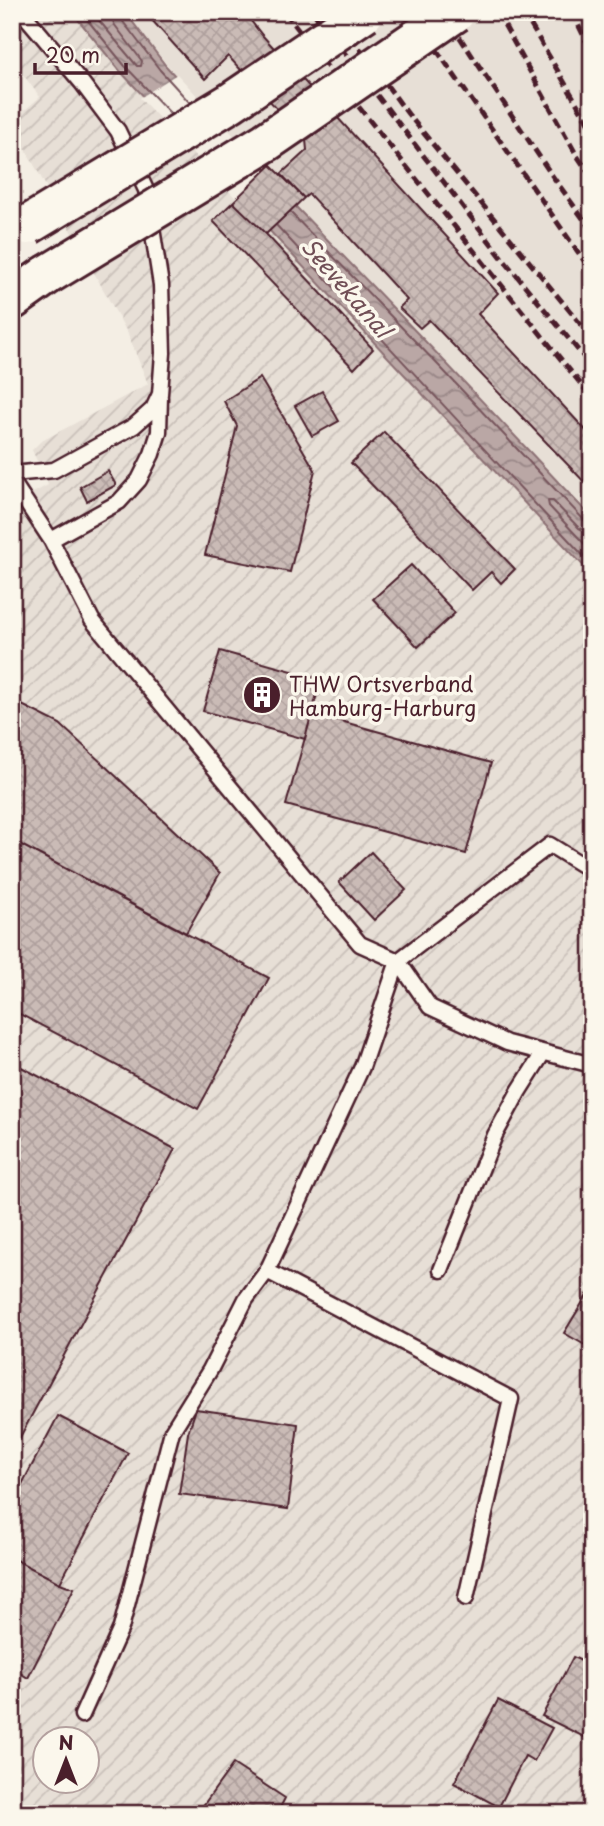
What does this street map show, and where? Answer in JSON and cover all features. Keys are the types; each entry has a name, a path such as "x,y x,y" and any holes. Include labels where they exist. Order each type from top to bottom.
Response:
{"highway":[{"path":"17,229 230,103 365,12"},
{"path":"12,294 266,142 456,12"},
{"path":"12,300 47,275"}],"lane":[{"path":"22,12 82,83 118,131 146,190 161,285 163,353 159,432 152,454 139,480 119,502 51,540"},
{"path":"12,474 54,470 134,426 153,409 160,394"},
{"path":"12,481 51,540 92,620 360,944 398,961 430,1007 507,1043 592,1065"},
{"path":"82,1715 121,1628 173,1431 210,1370 246,1299 267,1271 362,1067 398,961 550,845 592,871"},
{"path":"441,1270 495,1135 543,1053"},
{"path":"267,1271 511,1399 466,1598"}],"shaded area":[{"path":"12,12 72,12 120,71 592,575 592,1814 12,1814 12,504 48,485 32,450 40,442 148,384 128,334 12,125 12,121 40,97 12,60"},
{"path":"123,12 592,12 592,515 299,221"}],"water":[{"name":"Seevekanal","path":"72,12 125,12 166,66 592,518 592,575 120,71"}],"pier":[{"path":"177,74 283,189 248,211 140,98"}],"building":[{"path":"156,12 244,12 498,293 478,314 592,437 592,490 429,320 420,328 399,308 407,300 309,194 304,198 281,174 307,150 306,140 228,56 205,79 150,18"},
{"path":"271,165 304,198 266,234 233,202"},
{"path":"233,202 373,349 354,369 213,221"},
{"path":"260,378 315,470 290,572 205,555 237,426 224,401"},
{"path":"322,391 339,421 312,436 295,406"},
{"path":"384,432 515,569 501,583 491,572 472,590 351,463"},
{"path":"108,471 116,485 87,501 80,487"},
{"path":"411,565 455,613 418,647 373,599"},
{"name":"THW Ortsverband Hamburg-Harburg","path":"220,651 321,679 305,739 203,711"},
{"path":"12,700 60,724 220,873 186,933 12,840"},
{"path":"312,713 491,763 466,854 286,805"},
{"path":"12,840 269,978 198,1109 12,1010"},
{"path":"371,852 406,890 374,920 339,882"},
{"path":"12,1062 175,1149 12,1452"},
{"path":"592,1287 592,1349 564,1333"},
{"path":"196,1409 298,1424 288,1509 179,1494 188,1433"},
{"path":"58,1416 128,1453 60,1583 12,1558 12,1503"},
{"path":"12,1558 74,1588 28,1678 17,1671 12,1681"},
{"path":"573,1657 592,1666 592,1741 542,1716"},
{"path":"498,1700 552,1728 534,1761 525,1756 499,1807 454,1783"},
{"path":"233,1764 285,1798 277,1814 197,1814"}],"railway":[{"path":"285,12 592,398"},
{"path":"313,12 503,259 592,367"},
{"path":"333,12 408,114 592,338"},
{"path":"410,12 592,272"},
{"path":"443,12 592,231"},
{"path":"497,12 592,178"},
{"path":"523,12 592,129"},
{"path":"572,12 592,53"}],"place":[{"name":"THW Ortsverband Hamburg-Harburg","path":"262,695"}]}
